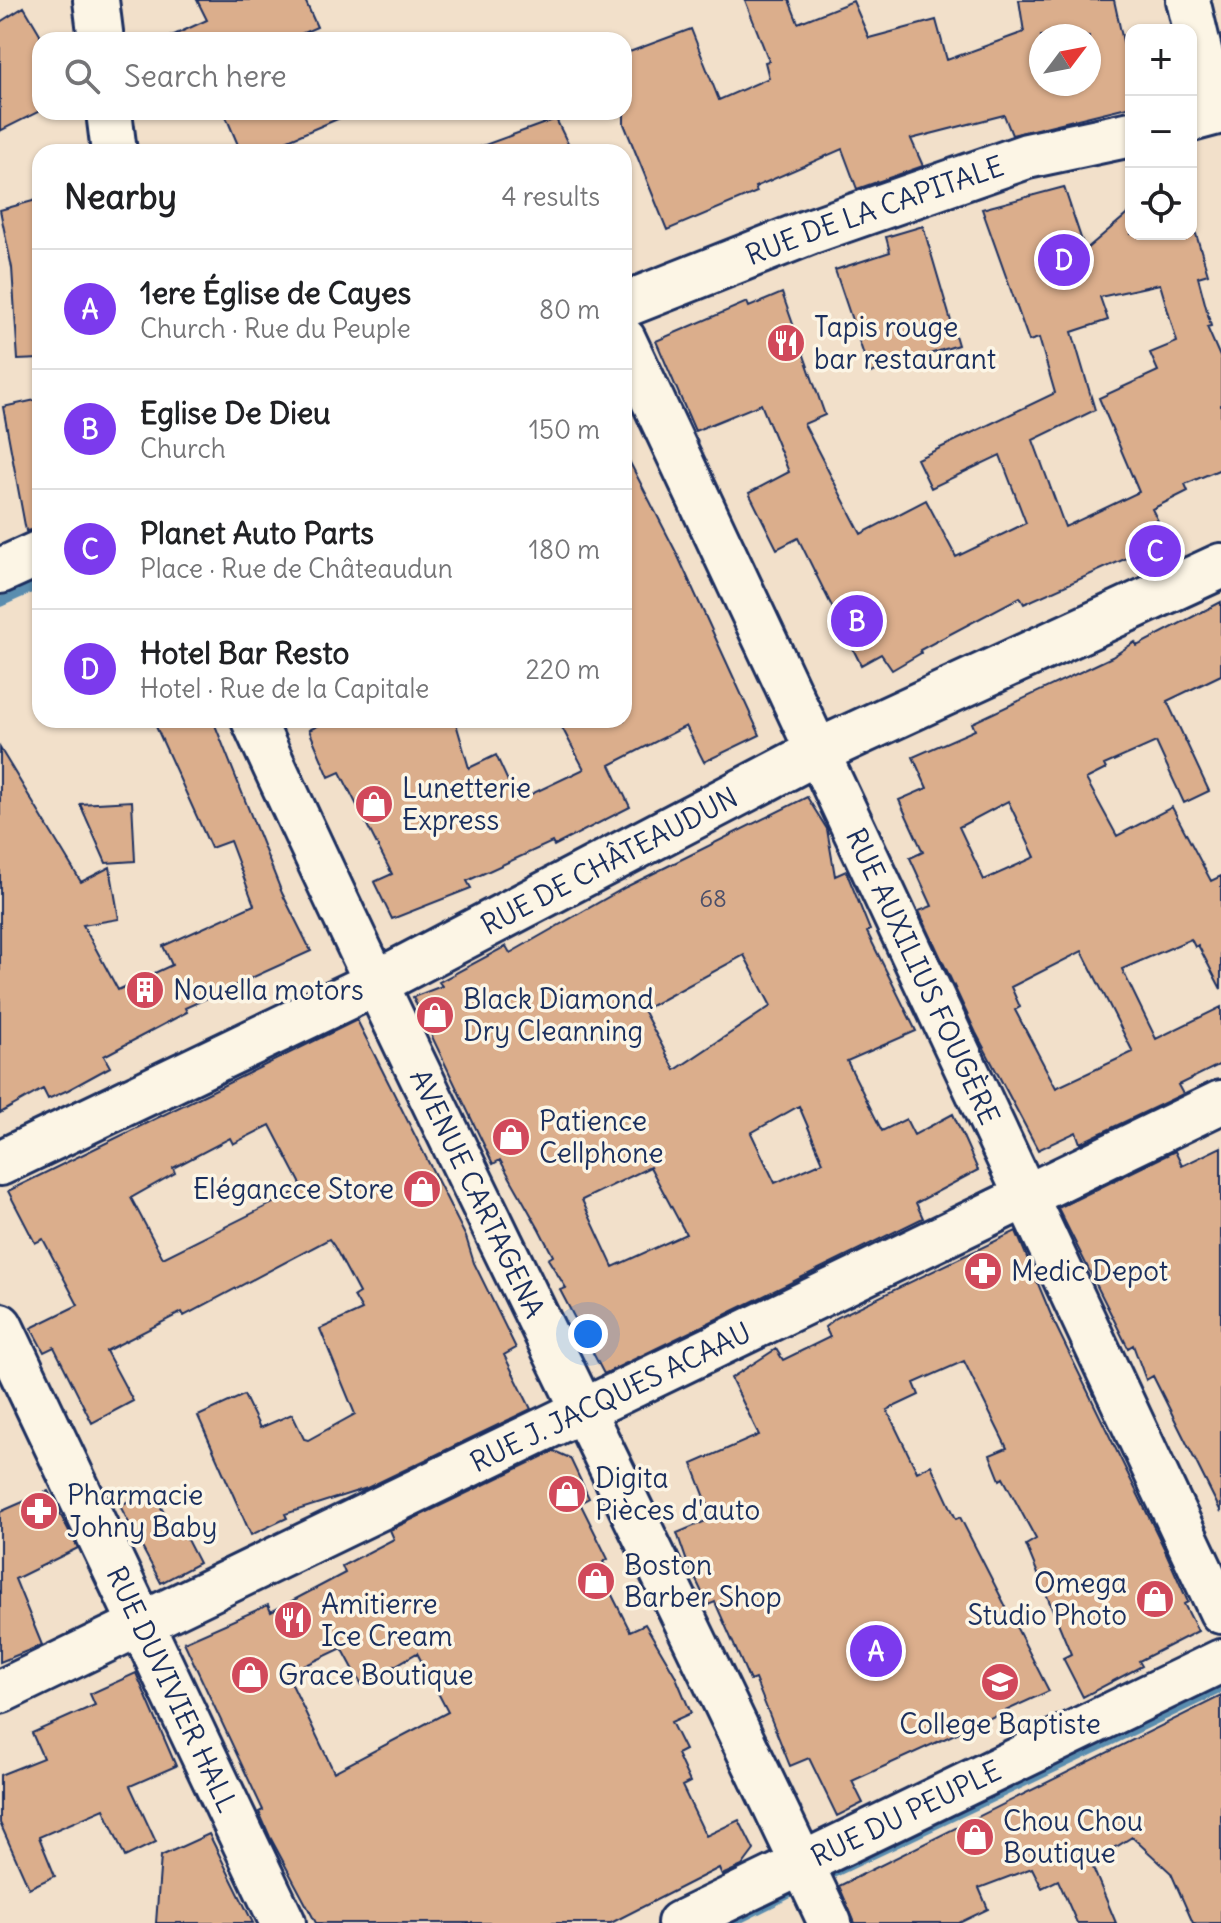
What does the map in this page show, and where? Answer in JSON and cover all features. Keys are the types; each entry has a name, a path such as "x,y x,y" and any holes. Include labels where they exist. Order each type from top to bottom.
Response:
{"street":[{"path":"96,0 100,32"},
{"path":"1188,0 1209,114"},
{"path":"110,120 113,144"},
{"name":"RUE DE LA CAPITALE","path":"632,302 809,232 1027,156 1125,135"},
{"name":"RUE AUXILIUS FOUGÈRE","path":"632,356 1221,1612"},
{"path":"0,571 32,557"},
{"name":"RUE DE CHÂTEAUDUN","path":"0,1163 374,984 817,752 1221,566"},
{"name":"AVENUE CARTAGENA","path":"257,728 374,984 585,1410 830,1923"},
{"name":"RUE J. JACQUES ACAAU","path":"0,1692 1221,1102"},
{"name":"RUE DUVIVIER HALL","path":"0,1326 283,1923"},
{"name":"RUE DU PEUPLE","path":"679,1923 801,1861 1221,1661"}],"building":[{"path":"197,0 305,0 317,27 305,32 181,32 207,20"},
{"path":"745,0 789,0 798,23 853,1 869,38 936,20 947,60 1024,32 1019,0 1114,0 1125,50 1125,107 1012,135 1004,115 911,139 923,166 857,189 842,149 755,187 757,192 667,230 624,124 624,120 632,120 632,51 691,29 719,100 769,78 765,62 769,61"},
{"path":"24,7 39,32 32,32 32,115 0,131 0,22"},
{"path":"227,120 335,120 279,144 238,144"},
{"path":"556,120 568,144 488,144"},
{"path":"1064,187 1085,250 1125,216 1125,240 1197,240 1197,237 1208,274 1198,277 1211,326 1207,327 1221,359 1221,469 1185,484 1188,491 1152,509 1172,549 1144,565 1138,553 1024,604 1020,597 920,650 921,653 892,670 881,654 861,665 798,538 777,549 749,493 789,472 761,404 695,431 656,341 747,302 749,307 782,293 825,415 804,424 861,534 926,500 956,557 1026,523 1000,455 931,488 917,459 1055,393 1039,338 1029,341 982,209","holes":["1160,284 1177,342 1150,353 1158,371 1099,398 1139,492 1065,527 1033,440 1095,410 1072,332 1108,320 1100,297"]},
{"path":"32,201 32,359 18,360 12,268 0,210"},
{"path":"923,226 958,345 870,373 835,270 890,252 886,237"},
{"path":"32,401 32,530 26,531 3,407"},
{"path":"632,467 676,552 760,735 704,762 686,726 610,765 630,807 554,846 552,842 467,881 471,888 392,919 374,882 392,874 340,772 329,777 309,730 457,728 469,768 496,755 517,801 584,769 562,728 632,728"},
{"path":"1221,602 1221,675 1167,701 1209,791 1184,803 1156,742 1104,765 1106,769 1086,779 1117,836 1172,807 1211,881 1221,876 1221,989 1198,945 1195,947 1191,939 1122,969 1156,1039 1221,1007 1221,1064 1178,1085 1183,1094 1080,1143 1076,1132 1038,1150 976,1033 919,911 932,906 910,858 923,852 899,800 927,788 913,757 975,730 972,723 1112,657 1135,642 1137,646","holes":["1008,801 1035,857 984,880 959,827","1082,951 1133,1052 1056,1088 1015,1010 1020,1007 1011,987"]},
{"path":"157,728 216,728 282,893 311,951 185,1008 187,1012 104,1056 110,1067 68,1090 48,1099 43,1089 0,1113 0,748 81,882 110,867 119,919 83,925 118,990 172,965 163,946 254,905 230,841 211,848"},
{"path":"807,797 827,829 835,876 846,871 870,930 867,932 916,1031 847,1061 882,1131 906,1119 914,1135 953,1114 978,1170 916,1203 923,1218 604,1374 560,1290 566,1288 548,1259 553,1256 500,1160 493,1164 413,997 442,986 439,982 506,946 510,953 626,887","holes":["744,955 771,1006 675,1070 643,1010","799,1106 823,1162 775,1183 751,1133","650,1167 686,1234 613,1267 582,1200"]},
{"path":"132,801 135,861 106,863 80,804"},
{"path":"357,1020 466,1237 474,1263 516,1348 504,1355 531,1409 367,1488 285,1514 287,1518 251,1535 198,1416 244,1395 260,1428 292,1414 304,1439 308,1440 355,1414 320,1329 362,1310 354,1296 359,1293 334,1246 329,1239 184,1316 182,1312 106,1351 133,1401 92,1423 54,1347 44,1352 31,1328 78,1305 43,1239 35,1243 8,1191","holes":["270,1125 303,1188 163,1258 131,1198 175,1173 173,1168 230,1138 233,1144"]},
{"path":"1221,1147 1221,1512 1153,1376 1146,1380 1133,1345 1128,1348 1058,1208 1175,1151 1182,1166"},
{"path":"1016,1231 1054,1322 1164,1548 1188,1602 1184,1604 1198,1631 1139,1661 1142,1666 1083,1697 1063,1658 1071,1654 1026,1545 1036,1539 1003,1478 1000,1480 990,1455 1007,1448 964,1361 914,1383 919,1395 887,1410 917,1472 931,1465 956,1519 960,1517 1049,1691 852,1781 863,1803 837,1816 809,1758 790,1766 755,1679 750,1681 715,1602 708,1605 686,1559 677,1533 713,1518 692,1464 759,1435 731,1378 776,1349 783,1360 830,1337 825,1327 836,1318"},
{"path":"554,1451 570,1458 589,1498 580,1503 608,1559 603,1562 615,1582 608,1587 630,1631 645,1624 675,1675 691,1713 671,1722 685,1750 677,1754 690,1782 682,1786 706,1836 739,1820 754,1850 742,1866 722,1875 719,1868 611,1923 316,1923 270,1837 259,1812 263,1810 184,1642 268,1605 271,1612 345,1573 342,1566 394,1539 390,1530","holes":["342,1648 362,1685 417,1653 448,1712 334,1772 287,1674"]},
{"path":"150,1489 175,1531 181,1528 199,1563 161,1583 120,1506"},
{"path":"48,1491 78,1548 15,1579 42,1645 0,1662 0,1512"},
{"path":"136,1673 176,1766 130,1786 156,1842 125,1857 104,1809 39,1837 55,1876 29,1888 0,1823 0,1775 43,1758 32,1733 95,1705 90,1694"},
{"path":"1221,1696 1221,1923 1193,1923 1171,1873 1132,1837 1091,1863 1116,1923 1077,1923 1058,1880 1042,1888 1032,1868 979,1888 988,1909 959,1923 855,1923 839,1886"},
{"path":"209,1834 253,1923 156,1923 161,1856"}],"waterway":[{"path":"0,602 32,588"},
{"path":"818,1880 1221,1688"},
{"path":"730,1923 800,1888"}],"place":[{"name":"Hotel Bar Resto","path":"1064,260"},
{"name":"Tapis rouge bar restaurant","path":"786,343"},
{"name":"Planet Auto Parts","path":"1155,551"},
{"name":"Eglise De Dieu","path":"857,621"},
{"name":"Lunetterie Express","path":"374,804"},
{"name":"Nouella motors","path":"145,990"},
{"name":"Black Diamond Dry Cleanning","path":"435,1015"},
{"name":"Patience Cellphone","path":"511,1137"},
{"name":"Elégancce Store","path":"422,1189"},
{"name":"Medic Depot","path":"983,1271"},
{"name":"Digita Pièces d'auto","path":"567,1494"},
{"name":"Pharmacie Johny Baby","path":"39,1511"},
{"name":"Boston Barber Shop","path":"596,1581"},
{"name":"Omega Studio Photo","path":"1155,1599"},
{"name":"Amitierre Ice Cream","path":"293,1620"},
{"name":"1ere Église de Cayes","path":"876,1651"},
{"name":"Grace Boutique","path":"250,1675"},
{"name":"College Baptiste","path":"1000,1682"},
{"name":"Chou Chou Boutique","path":"975,1837"}]}
